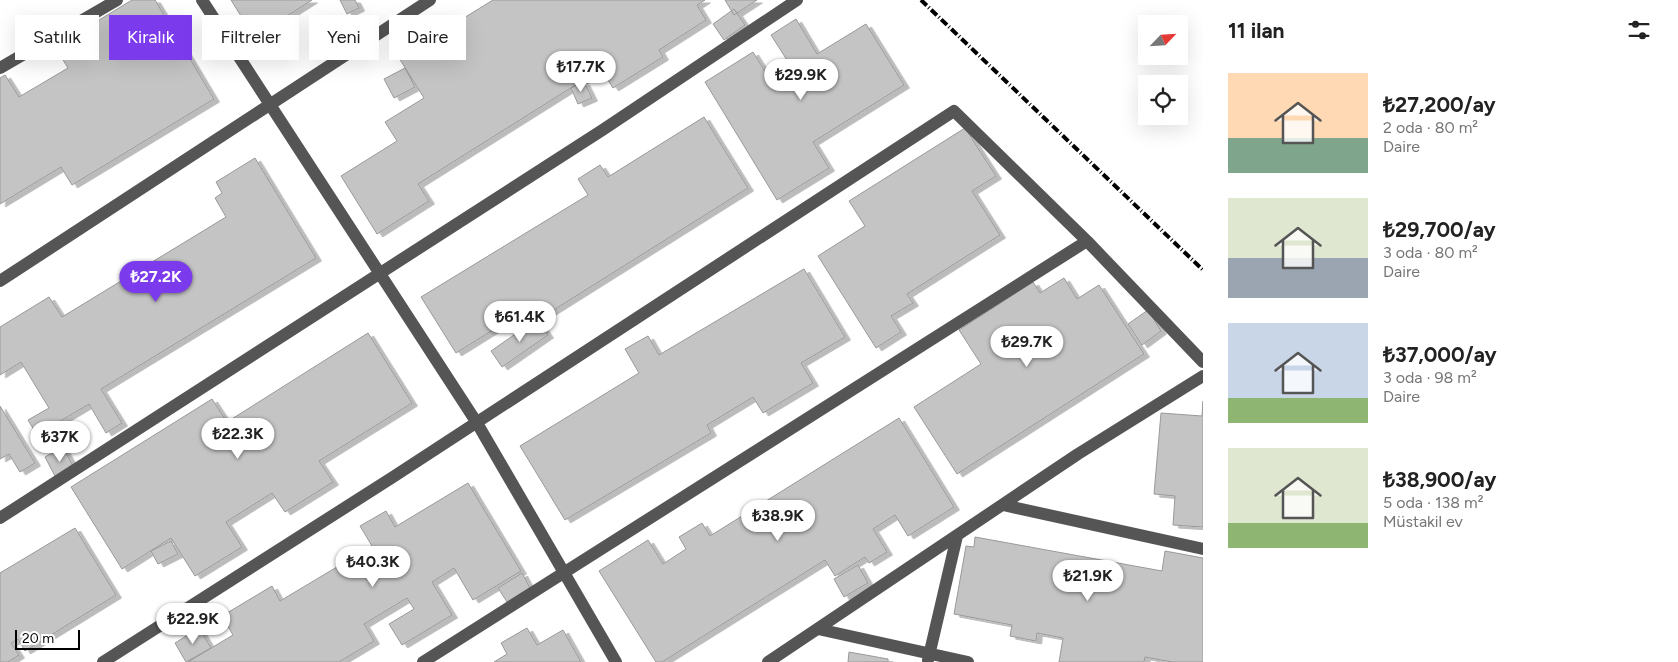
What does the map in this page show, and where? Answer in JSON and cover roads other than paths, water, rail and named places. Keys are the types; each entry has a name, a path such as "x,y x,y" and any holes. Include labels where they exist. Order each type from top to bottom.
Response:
{"street":[{"path":"0,68 117,0"},
{"path":"202,0 477,423 616,662"},
{"path":"0,281 430,0"},
{"path":"0,518 604,129 797,0"},
{"path":"103,662 477,423 954,111 1087,241 1203,362"},
{"path":"423,662 563,571 1087,241"},
{"path":"768,662 1078,454 1203,376"},
{"path":"1003,505 1203,549"},
{"path":"928,658 957,536"},
{"path":"818,630 928,658 968,662"}],"railway":[{"path":"921,0 1203,270"}]}
